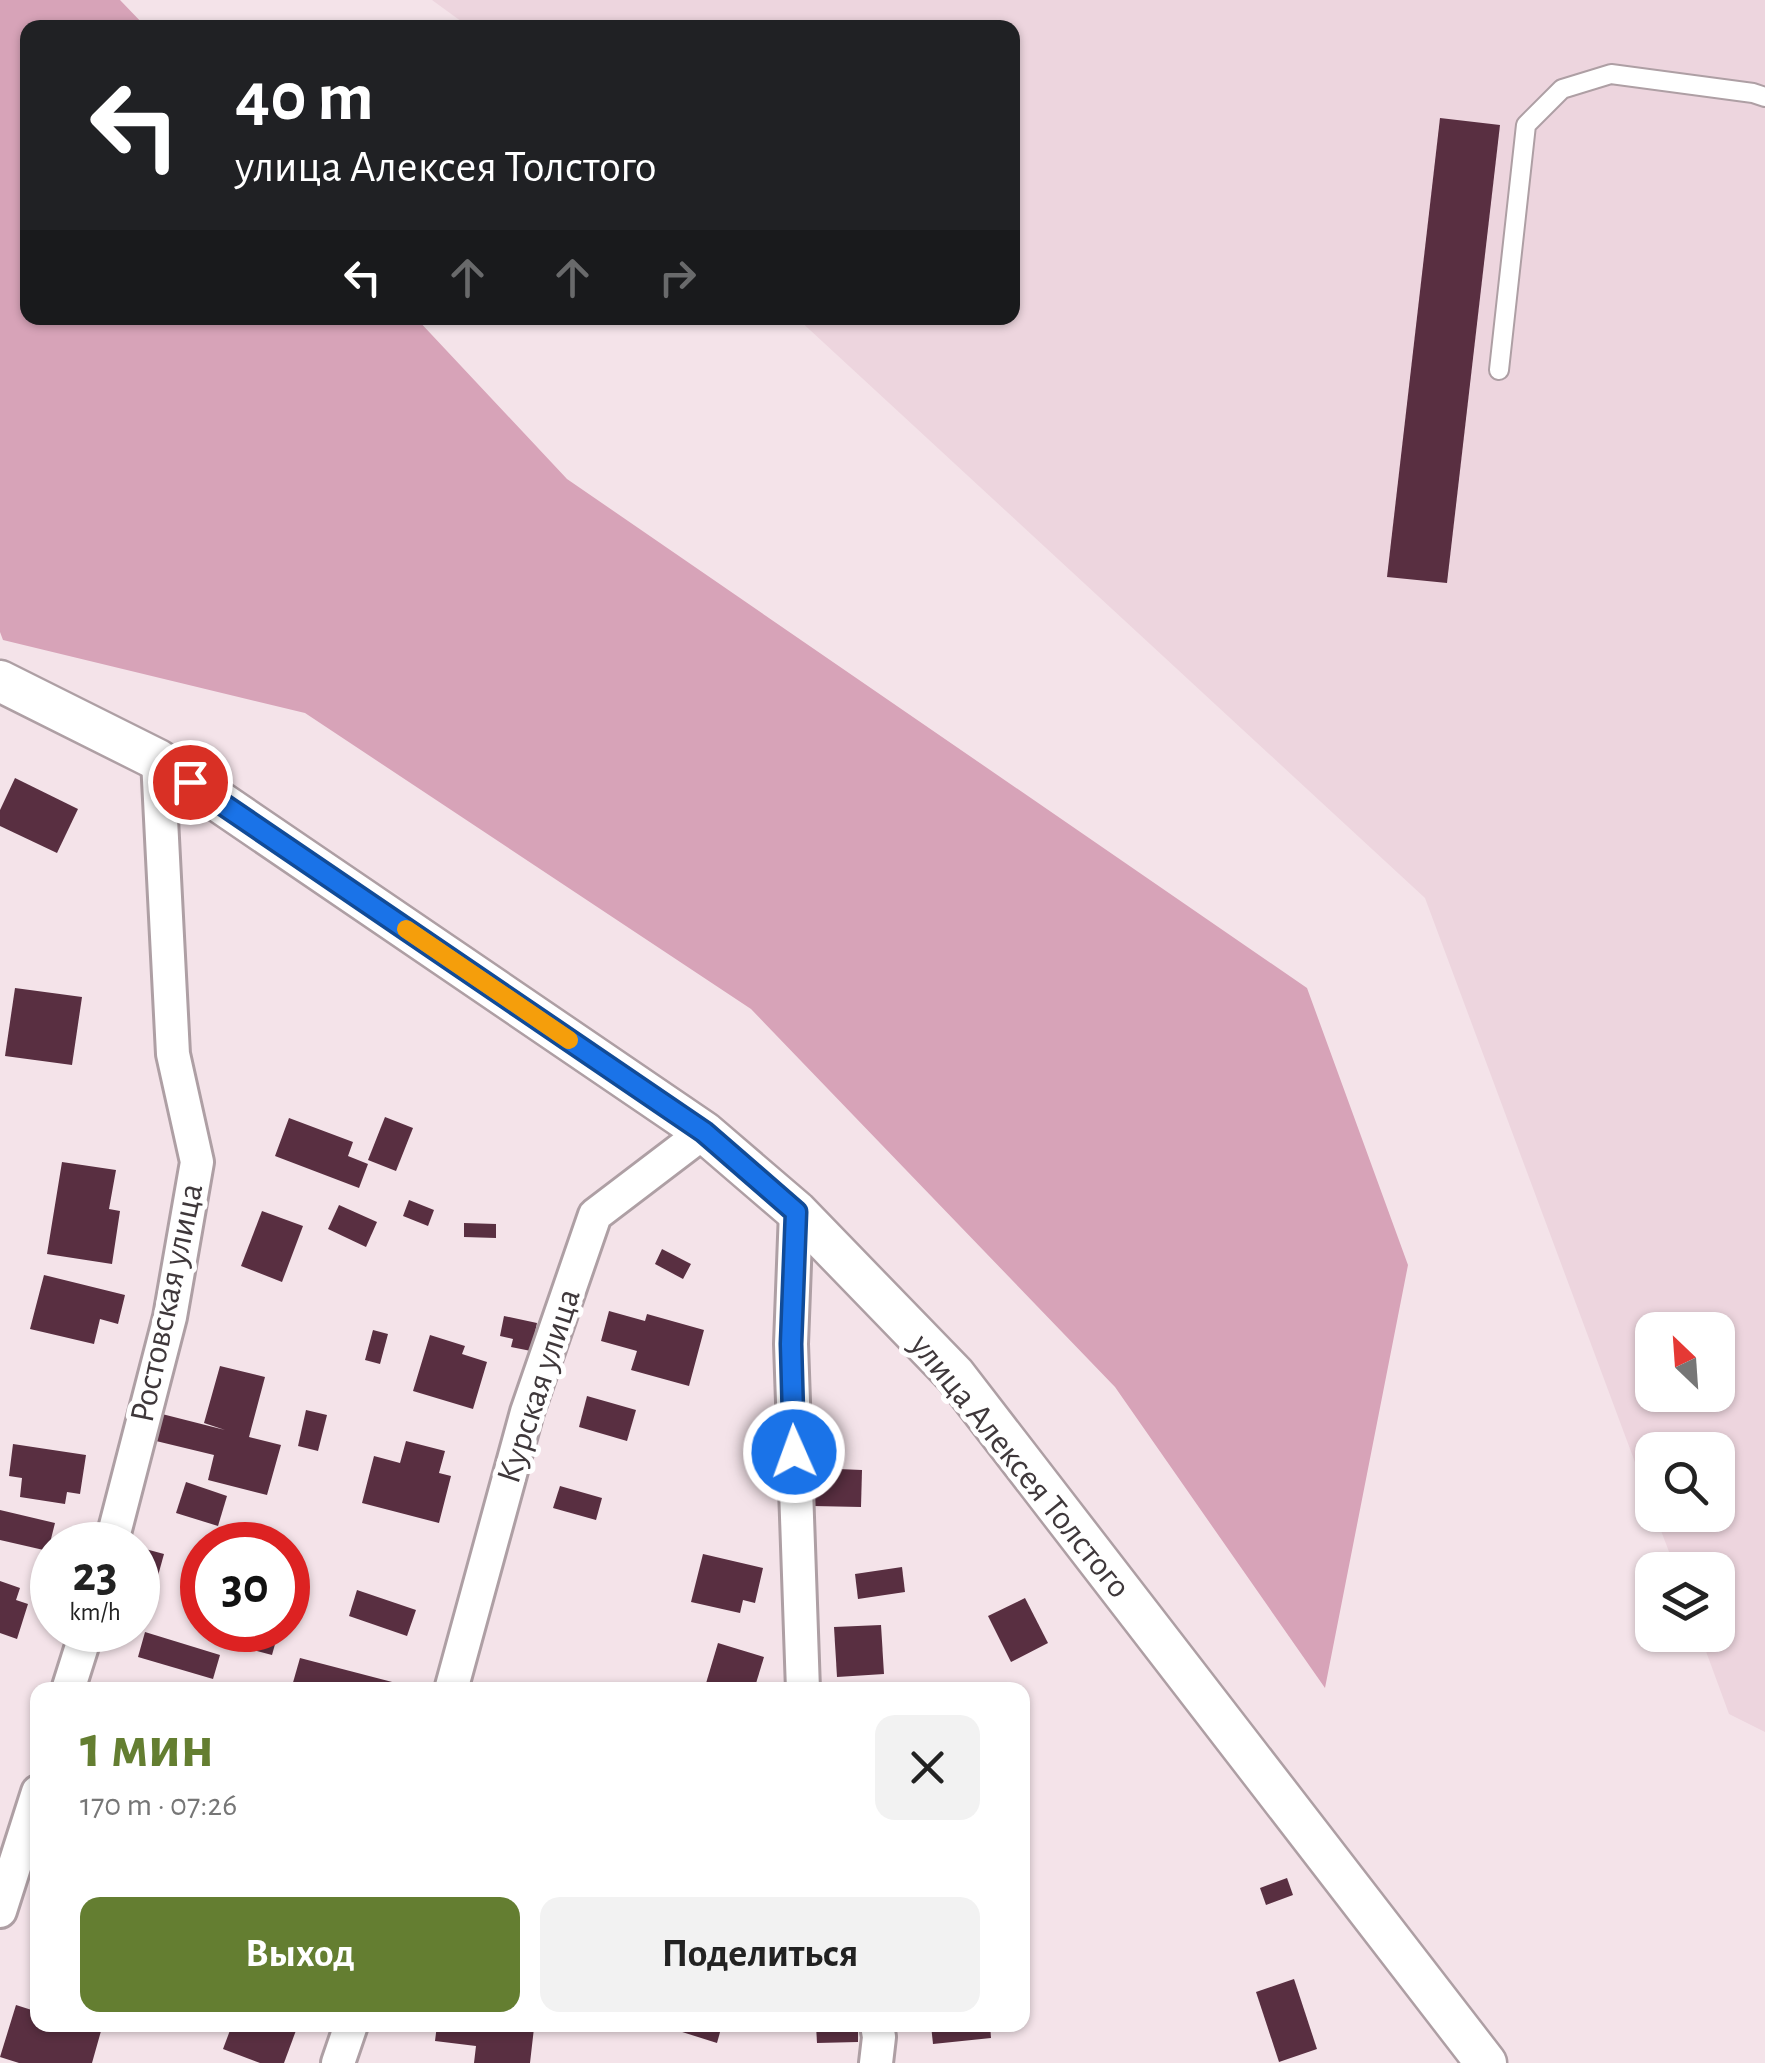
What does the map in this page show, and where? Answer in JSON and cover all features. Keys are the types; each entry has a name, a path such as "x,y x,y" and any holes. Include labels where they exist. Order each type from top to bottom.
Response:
{"street":[{"name":"улица Алексея Толстого","path":"0,682 158,760 704,1132 796,1212 955,1375 1485,2063"},
{"name":"Ростовская улица","path":"117,1522 170,1317 197,1162 172,1054 158,760"},
{"name":"Курская улица","path":"454,1682 527,1412 595,1216 704,1132"},
{"path":"796,1212 791,1344 804,1682"},
{"path":"70,1682 79,1652"},
{"path":"0,1910 30,1817"},
{"path":"338,2063 348,2032"},
{"path":"876,2063 878,2032"}],"lane":[{"path":"1499,370 1526,125 1562,90 1611,74 1765,96"}],"shaded area":[{"path":"0,0 120,0 139,20 20,20 20,325 423,325 567,479 1307,988 1408,1265 1325,1688 1115,1387 751,1009 305,713 3,640"},
{"path":"432,0 1765,0 1765,1732 1729,1714 1706,1652 1735,1652 1735,1552 1669,1552 1661,1532 1735,1532 1735,1432 1635,1432 1635,1462 1425,898 805,325 1020,325 1020,20 459,20"}],"building":[{"path":"1440,118 1500,125 1447,583 1387,577"},
{"path":"15,778 78,809 57,853 0,826 0,810"},
{"path":"15,988 82,997 72,1065 5,1056"},
{"path":"385,1117 413,1128 396,1171 368,1160"},
{"path":"289,1118 353,1142 348,1156 368,1164 359,1188 275,1156"},
{"path":"62,1162 116,1170 109,1209 120,1211 112,1264 47,1254"},
{"path":"409,1200 434,1210 428,1226 403,1216"},
{"path":"339,1205 377,1222 366,1247 328,1229"},
{"path":"262,1211 303,1226 282,1282 241,1266"},
{"path":"464,1223 496,1224 496,1238 464,1237"},
{"path":"662,1249 691,1264 683,1279 655,1264"},
{"path":"44,1275 125,1295 118,1324 100,1319 94,1344 30,1329"},
{"path":"609,1311 645,1321 647,1314 704,1330 689,1386 631,1370 637,1351 601,1341"},
{"path":"504,1316 537,1323 531,1351 511,1347 513,1339 500,1336"},
{"path":"373,1330 388,1334 380,1364 365,1360"},
{"path":"430,1335 465,1346 462,1354 487,1362 473,1409 413,1391"},
{"path":"220,1366 265,1377 249,1437 281,1445 267,1495 208,1480 214,1455 156,1441 162,1414 225,1430 204,1423"},
{"path":"587,1396 636,1410 627,1441 579,1427"},
{"path":"306,1410 327,1415 318,1451 298,1446"},
{"path":"406,1441 445,1451 439,1473 451,1476 439,1523 362,1503 374,1456 400,1463"},
{"path":"13,1444 86,1455 80,1494 67,1492 65,1504 20,1497 22,1478 9,1476"},
{"path":"814,1468 862,1470 861,1507 813,1506"},
{"path":"186,1482 227,1496 219,1522 176,1513"},
{"path":"560,1486 602,1498 596,1520 553,1508"},
{"path":"0,1510 51,1522 30,1522 30,1547 0,1540"},
{"path":"703,1554 763,1568 755,1603 743,1600 740,1613 691,1602"},
{"path":"902,1567 905,1592 858,1599 855,1574"},
{"path":"0,1581 20,1588 16,1600 28,1604 17,1639 0,1633"},
{"path":"357,1590 416,1610 407,1636 349,1616"},
{"path":"1025,1598 1048,1643 1011,1662 988,1616"},
{"path":"881,1625 884,1674 837,1677 834,1627"},
{"path":"160,1637 180,1643 180,1652 220,1655 213,1679 138,1657 139,1652 160,1652"},
{"path":"718,1643 764,1657 756,1682 706,1682"},
{"path":"300,1658 392,1682 293,1682"},
{"path":"1287,1878 1293,1895 1266,1905 1260,1888"},
{"path":"1294,1979 1317,2049 1279,2062 1256,1992"},
{"path":"16,2005 30,2009 30,2032 101,2032 92,2063 19,2063 0,2057"},
{"path":"229,2032 295,2032 284,2063 260,2063 223,2049"},
{"path":"436,2032 534,2032 530,2063 474,2063 476,2046 435,2041"},
{"path":"682,2032 720,2032 717,2043"},
{"path":"816,2032 858,2032 858,2042 817,2043"},
{"path":"932,2032 991,2032 991,2038 933,2044"}],"slow traffic":[{"path":"406,929 569,1040"}],"route":[{"path":"190,782 704,1132 796,1212 791,1344 794,1452"}]}
